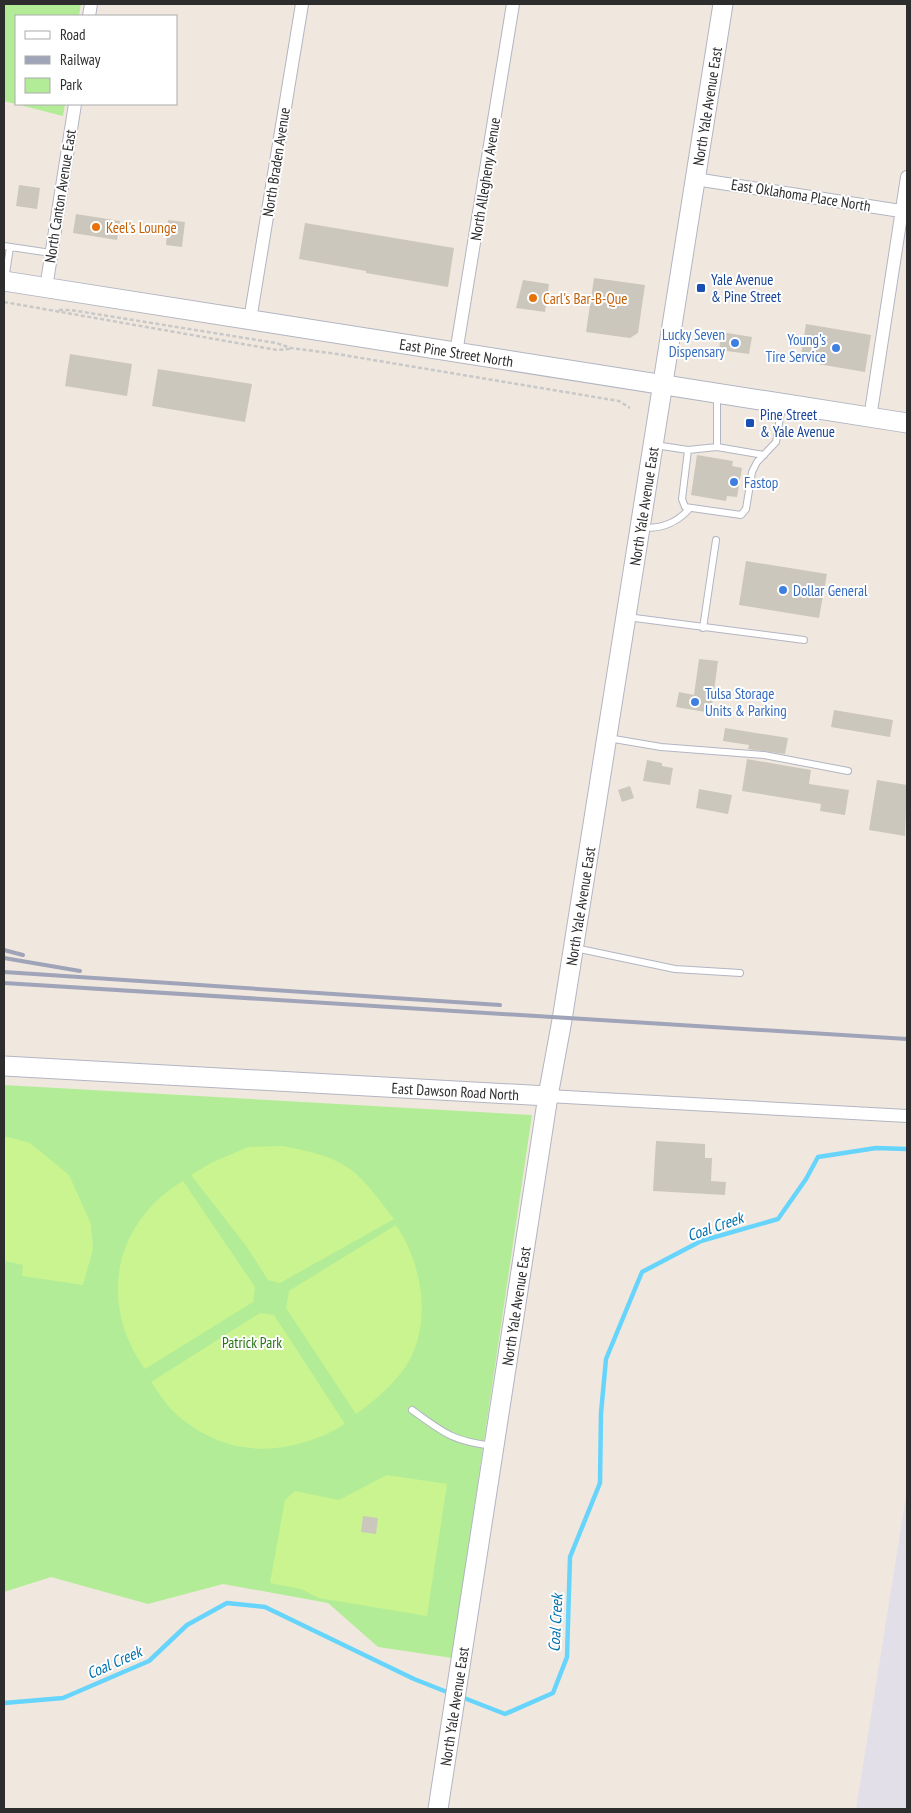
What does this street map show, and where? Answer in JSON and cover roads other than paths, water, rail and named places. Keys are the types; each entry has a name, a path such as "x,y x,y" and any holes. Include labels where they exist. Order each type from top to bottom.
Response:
{"main road":[{"name":"North Yale Avenue East","path":"438,1809 548,1096 574,948 723,4"},
{"name":"East Pine Street North","path":"4,281 907,424"},
{"name":"East Dawson Road North","path":"4,1066 548,1096"}],"street":[{"name":"North Braden Avenue","path":"250,320 302,4"},
{"name":"North Allegheny Avenue","path":"456,353 513,4"},
{"name":"North Canton Avenue East","path":"46,288 75,105"},
{"path":"870,418 904,212 907,178"},
{"name":"East Oklahoma Place North","path":"695,179 904,212"},
{"name":"East Dawson Road North","path":"548,1096 907,1116"}],"lane":[{"path":"4,281 7,246 51,253"},
{"path":"716,394 717,447"},
{"path":"688,450 683,504 690,508 741,515 746,509 752,472 776,442 782,404"},
{"path":"654,445 688,450 717,447 764,455"},
{"path":"640,527 662,527 678,519 690,508"},
{"path":"703,628 716,540"},
{"path":"626,617 804,640"},
{"path":"607,738 661,747 764,755 848,771"},
{"path":"574,948 675,969 740,973"},
{"path":"412,1410 447,1436 469,1444 494,1447"}],"waterway":[{"name":"Coal Creek","path":"459,1696 505,1714 553,1693 567,1657 570,1557 600,1483 601,1413 606,1359 642,1272 701,1241 778,1219 806,1179 818,1157 876,1148 907,1149"},
{"name":"Coal Creek","path":"4,1703 63,1698 149,1661 187,1625 227,1603 265,1607 414,1679 452,1694"}],"railway":[{"path":"4,950 23,955"},
{"path":"4,958 80,971"},
{"path":"4,972 500,1005"},
{"path":"4,983 907,1039"}],"place":[{"name":"Keel's Lounge","path":"96,227"},
{"name":"Yale Avenue & Pine Street","path":"701,288"},
{"name":"Carl's Bar-B-Que","path":"533,298"},
{"name":"Lucky Seven Dispensary","path":"735,343"},
{"name":"Young's Tire Service","path":"836,348"},
{"name":"Pine Street & Yale Avenue","path":"750,423"},
{"name":"Fastop","path":"734,482"},
{"name":"Dollar General","path":"783,590"},
{"name":"Tulsa Storage Units & Parking","path":"695,702"}],"park label":[{"name":"Patrick Park","path":"252,1342"}]}
